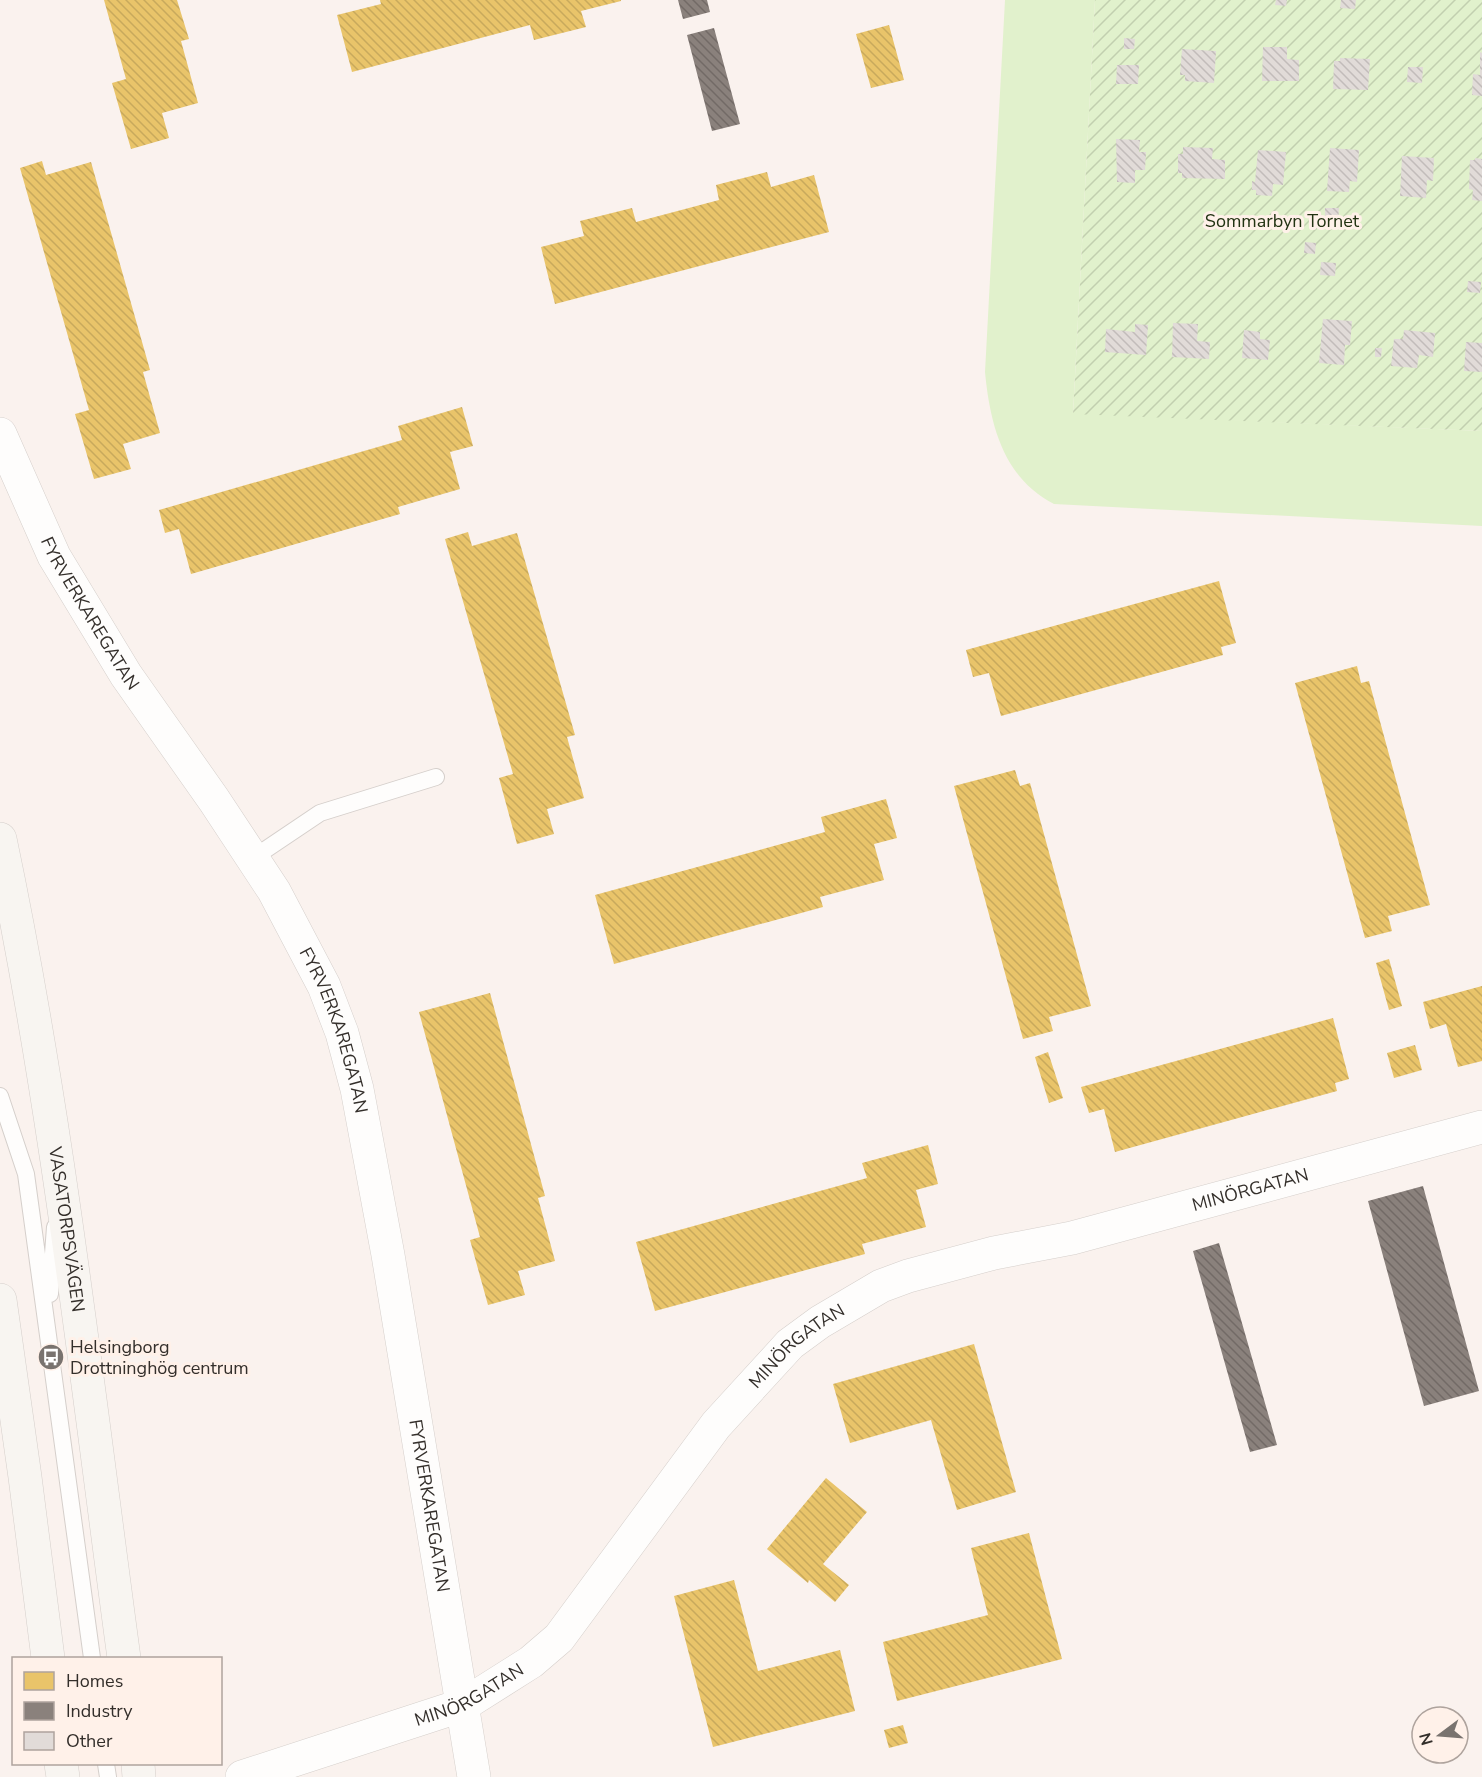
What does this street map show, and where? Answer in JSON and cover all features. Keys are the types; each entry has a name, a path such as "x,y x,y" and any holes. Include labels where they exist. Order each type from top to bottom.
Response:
{"main road":[{"name":"VASATORPSVÄGEN","path":"0,839 7,904 58,1173 124,1657"},
{"path":"0,1300 48,1657"}],"street":[{"name":"FYRVERKAREGATAN","path":"0,434 54,556 87,614 126,675 253,858 285,909 324,986 342,1033 357,1089 388,1255 474,1777"},
{"name":"MINÖRGATAN","path":"242,1777 463,1705 531,1662 559,1638 716,1425 790,1344 820,1322 871,1292 908,1276 994,1252 1071,1238 1482,1127"}],"lane":[{"path":"253,858 320,813 436,777"},
{"path":"0,1096 26,1174 92,1657"},
{"path":"47,1328 58,1173"}],"green space":[{"path":"1005,0 1095,0 1073,413 1482,431 1482,526 1054,504 1022,480 1002,448 991,411 985,372"},
{"name":"Sommarbyn Tornet","path":"1095,0 1482,0 1482,431 1073,414"}],"building: Homes":[{"path":"104,0 177,0 189,39 181,41 198,103 162,113 169,138 131,149 112,83 126,79"},
{"path":"380,0 621,1 581,11 586,27 534,40 530,25 352,72 337,15 381,4"},
{"path":"889,25 904,80 871,88 856,34"},
{"path":"42,161 46,175 91,162 150,370 143,372 160,433 123,444 131,469 94,479 75,414 89,410 20,168"},
{"path":"767,172 771,187 814,175 829,232 555,304 541,247 584,236 580,221 632,208 636,222 719,200 716,185"},
{"path":"462,407 473,446 450,452 460,489 398,507 400,514 191,574 179,529 165,533 159,510 402,440 398,426"},
{"path":"468,532 472,546 517,533 575,735 567,737 584,798 547,809 554,834 517,844 499,778 513,774 445,539"},
{"path":"1219,581 1236,643 1221,647 1223,655 1001,716 989,673 973,677 966,650"},
{"path":"1357,666 1361,683 1369,681 1430,905 1388,916 1392,931 1365,938 1295,683"},
{"path":"1015,770 1020,786 1030,783 1091,1006 1049,1017 1053,1031 1023,1039 954,786"},
{"path":"886,799 897,838 874,844 884,880 820,897 823,907 614,964 595,895 825,832 821,817"},
{"path":"1389,959 1402,1006 1389,1010 1376,963"},
{"path":"1482,986 1482,1061 1458,1067 1446,1024 1430,1029 1423,1002"},
{"path":"490,993 545,1196 538,1198 555,1261 518,1271 525,1295 488,1305 470,1240 480,1237 419,1012"},
{"path":"1333,1018 1349,1079 1335,1083 1337,1091 1115,1152 1104,1109 1089,1113 1081,1087"},
{"path":"1415,1045 1422,1070 1394,1078 1387,1053"},
{"path":"1048,1052 1063,1098 1049,1103 1035,1057"},
{"path":"928,1145 938,1184 916,1190 926,1227 862,1244 865,1254 655,1311 636,1242 867,1178 862,1163"},
{"path":"974,1344 1016,1492 957,1510 931,1420 850,1443 833,1384"},
{"path":"826,1478 867,1512 823,1564 849,1585 835,1602 767,1549"},
{"path":"1029,1533 1062,1659 897,1701 883,1642 988,1615 971,1548"},
{"path":"734,1580 758,1671 840,1650 855,1711 713,1747 674,1596"},
{"path":"903,1725 908,1743 889,1748 884,1730"}],"building: Industry":[{"path":"678,0 707,0 710,12 683,19"},
{"path":"714,28 740,124 712,131 687,35"},
{"path":"1423,1186 1479,1391 1424,1406 1368,1201"},
{"path":"1219,1243 1277,1445 1250,1452 1193,1251"}],"building: Other":[{"path":"1276,0 1287,0 1286,6 1275,5"},
{"path":"1341,0 1356,0 1355,9 1340,8"},
{"path":"1124,38 1135,39 1134,49 1124,49"},
{"path":"1263,47 1287,47 1287,59 1299,60 1299,81 1262,81"},
{"path":"1182,49 1216,51 1214,83 1185,81 1185,75 1180,75"},
{"path":"1480,52 1482,53 1482,96 1472,95 1473,74 1480,75"},
{"path":"1340,58 1370,59 1368,90 1333,89 1334,61 1340,61"},
{"path":"1117,65 1139,65 1138,84 1116,84"},
{"path":"1408,67 1423,67 1422,83 1407,82"},
{"path":"1116,139 1140,140 1139,152 1146,152 1145,170 1135,170 1135,183 1117,182"},
{"path":"1183,147 1213,148 1212,159 1225,160 1225,179 1182,178 1182,173 1178,173 1178,154 1183,154"},
{"path":"1330,148 1359,150 1357,182 1350,181 1349,192 1327,191"},
{"path":"1258,150 1286,152 1283,185 1273,184 1272,196 1256,195 1256,190 1252,190"},
{"path":"1402,156 1434,158 1433,181 1427,180 1426,198 1400,196"},
{"path":"1475,158 1482,159 1482,201 1472,200 1473,190 1469,189 1470,160 1475,160"},
{"path":"1325,208 1339,208 1338,223 1325,223"},
{"path":"1305,242 1316,243 1315,254 1304,253"},
{"path":"1321,262 1336,263 1335,276 1320,275"},
{"path":"1468,281 1481,282 1480,293 1467,292"},
{"path":"1323,319 1352,321 1350,345 1345,345 1344,365 1319,363"},
{"path":"1173,323 1198,324 1197,341 1210,342 1209,359 1172,357"},
{"path":"1135,324 1148,325 1146,355 1105,352 1106,329 1135,332"},
{"path":"1244,330 1260,332 1260,339 1270,340 1268,360 1242,358"},
{"path":"1404,330 1435,333 1433,357 1419,355 1417,368 1391,366 1394,339 1403,339"},
{"path":"1466,342 1482,343 1482,372 1464,371"},
{"path":"1375,348 1382,348 1381,357 1375,357"}],"place":[{"name":"Helsingborg Drottninghög centrum","path":"51,1357"}]}
